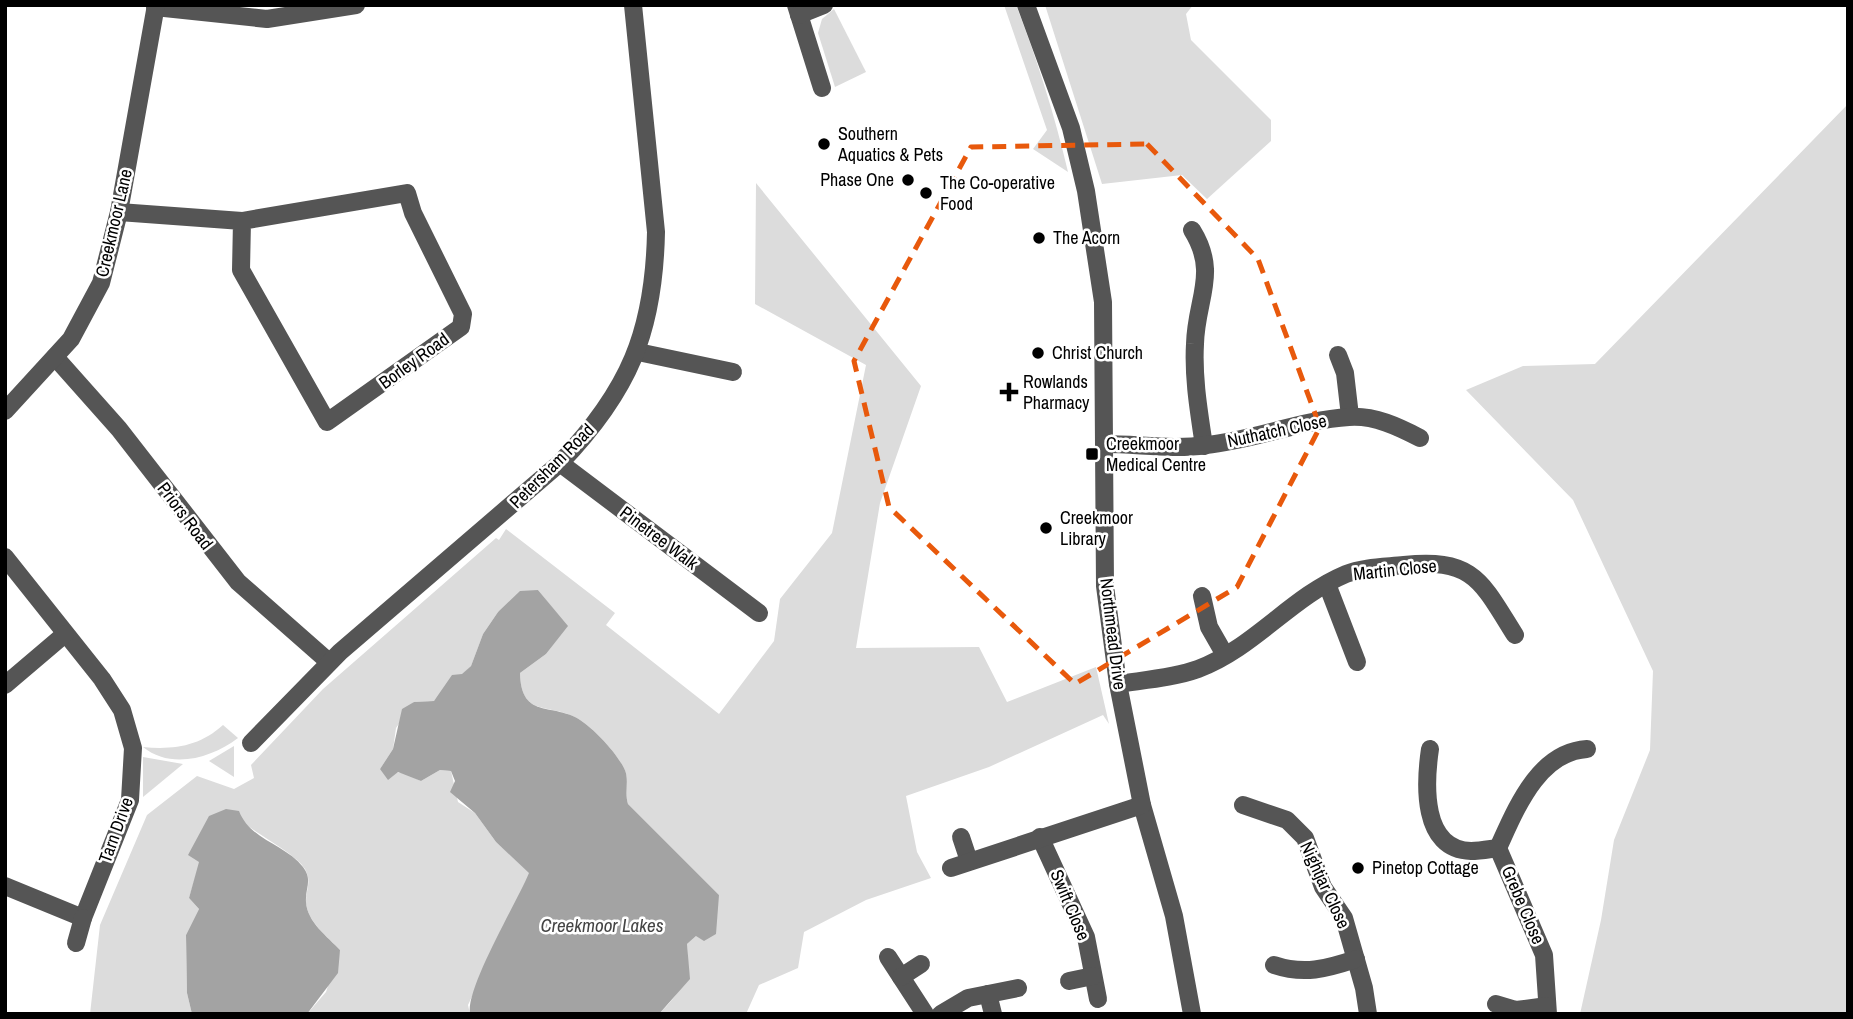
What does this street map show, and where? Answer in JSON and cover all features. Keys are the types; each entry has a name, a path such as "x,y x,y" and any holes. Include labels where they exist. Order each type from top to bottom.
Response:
{"street":[{"path":"155,6 267,19 356,5"},
{"name":"Petersham Road","path":"251,743 329,662 560,463 592,429 638,352 649,313 656,232 633,5"},
{"path":"822,88 797,10 824,5"},
{"name":"Northmead Drive","path":"1026,5 1071,128 1086,191 1104,302 1105,586 1118,684 1142,805 1174,916 1192,1014"},
{"name":"Creekmoor Lane","path":"5,411 55,356 84,318 101,283 119,212 155,6"},
{"name":"Borley Road","path":"119,212 242,221 407,193 413,213 460,304 463,314 461,327 327,422 241,270 242,221"},
{"name":"Nuthatch Close","path":"1192,230 1203,247 1207,283 1195,343 1196,391 1204,446"},
{"path":"638,352 733,372"},
{"name":"Nuthatch Close","path":"1338,355 1345,373 1350,416"},
{"name":"Priors Road","path":"55,356 119,429 239,582 329,662"},
{"name":"Nuthatch Close","path":"1104,444 1168,449 1204,446 1247,440 1350,416 1395,425 1420,438"},
{"name":"Pinetree Walk","path":"560,463 759,613"},
{"name":"Tarn Drive","path":"5,556 102,679 122,710 133,748 130,800 83,918 76,943"},
{"name":"Martin Close","path":"1118,684 1198,669 1255,639 1292,607 1327,584 1349,573 1382,568 1436,562 1462,568 1484,586 1516,635"},
{"name":"Martin Close","path":"1327,584 1357,662"},
{"path":"1202,596 1209,627 1225,655"},
{"path":"5,685 65,634"},
{"name":"Grebe Close","path":"1430,748 1427,790 1435,830 1447,844 1469,851 1499,848"},
{"name":"Grebe Close","path":"1496,1004 1516,1010 1548,1010 1544,955 1499,848 1523,792 1559,758 1573,750 1587,749"},
{"path":"951,868 1142,805"},
{"name":"Nightjar Close","path":"1243,805 1287,820 1305,838 1323,887 1343,918 1356,959 1368,1014"},
{"path":"961,837 970,861"},
{"name":"Swift Close","path":"1040,837 1086,937 1098,999"},
{"path":"5,886 83,918"},
{"path":"888,957 925,1014"},
{"path":"1274,965 1309,972 1356,959"},
{"path":"901,977 921,964"},
{"path":"1069,981 1093,976"},
{"path":"941,1014 968,998 1018,988"},
{"path":"988,994 993,1014"}],"highlighted area":[{"path":"1147,144 1258,259 1320,427 1237,587 1075,684 889,507 854,361 971,147"}],"shaded area":[{"path":"1004,5 1016,5 1045,88 1068,172 1033,149 1047,130"},
{"path":"1045,5 1193,5 1186,14 1191,40 1271,120 1271,141 1207,199 1182,175 1102,184"},
{"path":"834,9 866,72 835,87 818,33 822,19"},
{"path":"1848,104 1848,1014 1580,1014 1601,920 1614,840 1650,750 1653,671 1573,500 1466,390 1523,366 1595,364"},
{"path":"756,183 921,386 880,503 856,648 979,647 1007,702 1096,667 1109,724 1103,715 989,767 906,796 917,852 931,878 866,900 804,932 798,968 759,985 746,1014 659,1014 683,983 687,966 687,944 696,936 719,895 628,804 626,772 602,740 575,717 537,706 530,703 525,696 520,673 546,654 567,626 538,590 498,612 483,634 471,666 434,701 414,702 396,728 393,749 380,769 407,774 421,781 440,770 451,771 458,802 475,813 496,842 530,873 468,1005 470,1014 307,1014 326,992 340,950 318,928 310,915 306,901 308,878 301,863 244,823 200,862 189,898 199,909 186,935 187,993 192,1014 90,1014 100,925 147,815 197,776 234,789 254,778 251,765 323,689 496,538 499,540 506,529 615,613 606,625 719,714 774,641 780,599 832,533 866,365 755,304"},
{"path":"223,725 238,738 204,756 179,760 154,754 143,747 186,745 205,738"},
{"path":"234,746 234,777 209,761"},
{"path":"143,757 183,764 143,797"}],"water":[{"name":"Creekmoor Lakes","path":"538,590 568,626 546,654 520,673 525,697 538,707 575,717 602,740 626,772 628,804 719,895 716,934 704,941 696,936 687,944 690,979 659,1014 470,1014 475,986 483,966 529,873 496,842 475,813 450,792 455,781 451,771 440,770 421,781 398,772 388,780 380,769 393,749 402,709 414,702 434,701 452,675 462,674 471,666 483,634 498,612 520,591"},
{"path":"226,809 239,811 251,829 296,859 303,867 308,876 306,902 310,916 340,950 338,973 307,1014 192,1014 187,993 186,935 199,909 189,898 199,862 188,855 209,816"}],"place":[{"name":"Southern Aquatics & Pets","path":"824,144"},
{"name":"Phase One","path":"908,180"},
{"name":"The Co-operative Food","path":"926,193"},
{"name":"The Acorn","path":"1039,238"},
{"name":"Christ Church","path":"1038,353"},
{"name":"Rowlands Pharmacy","path":"1009,392"},
{"name":"Creekmoor Medical Centre","path":"1092,454"},
{"name":"Creekmoor Library","path":"1046,528"},
{"name":"Pinetop Cottage","path":"1358,868"}]}
